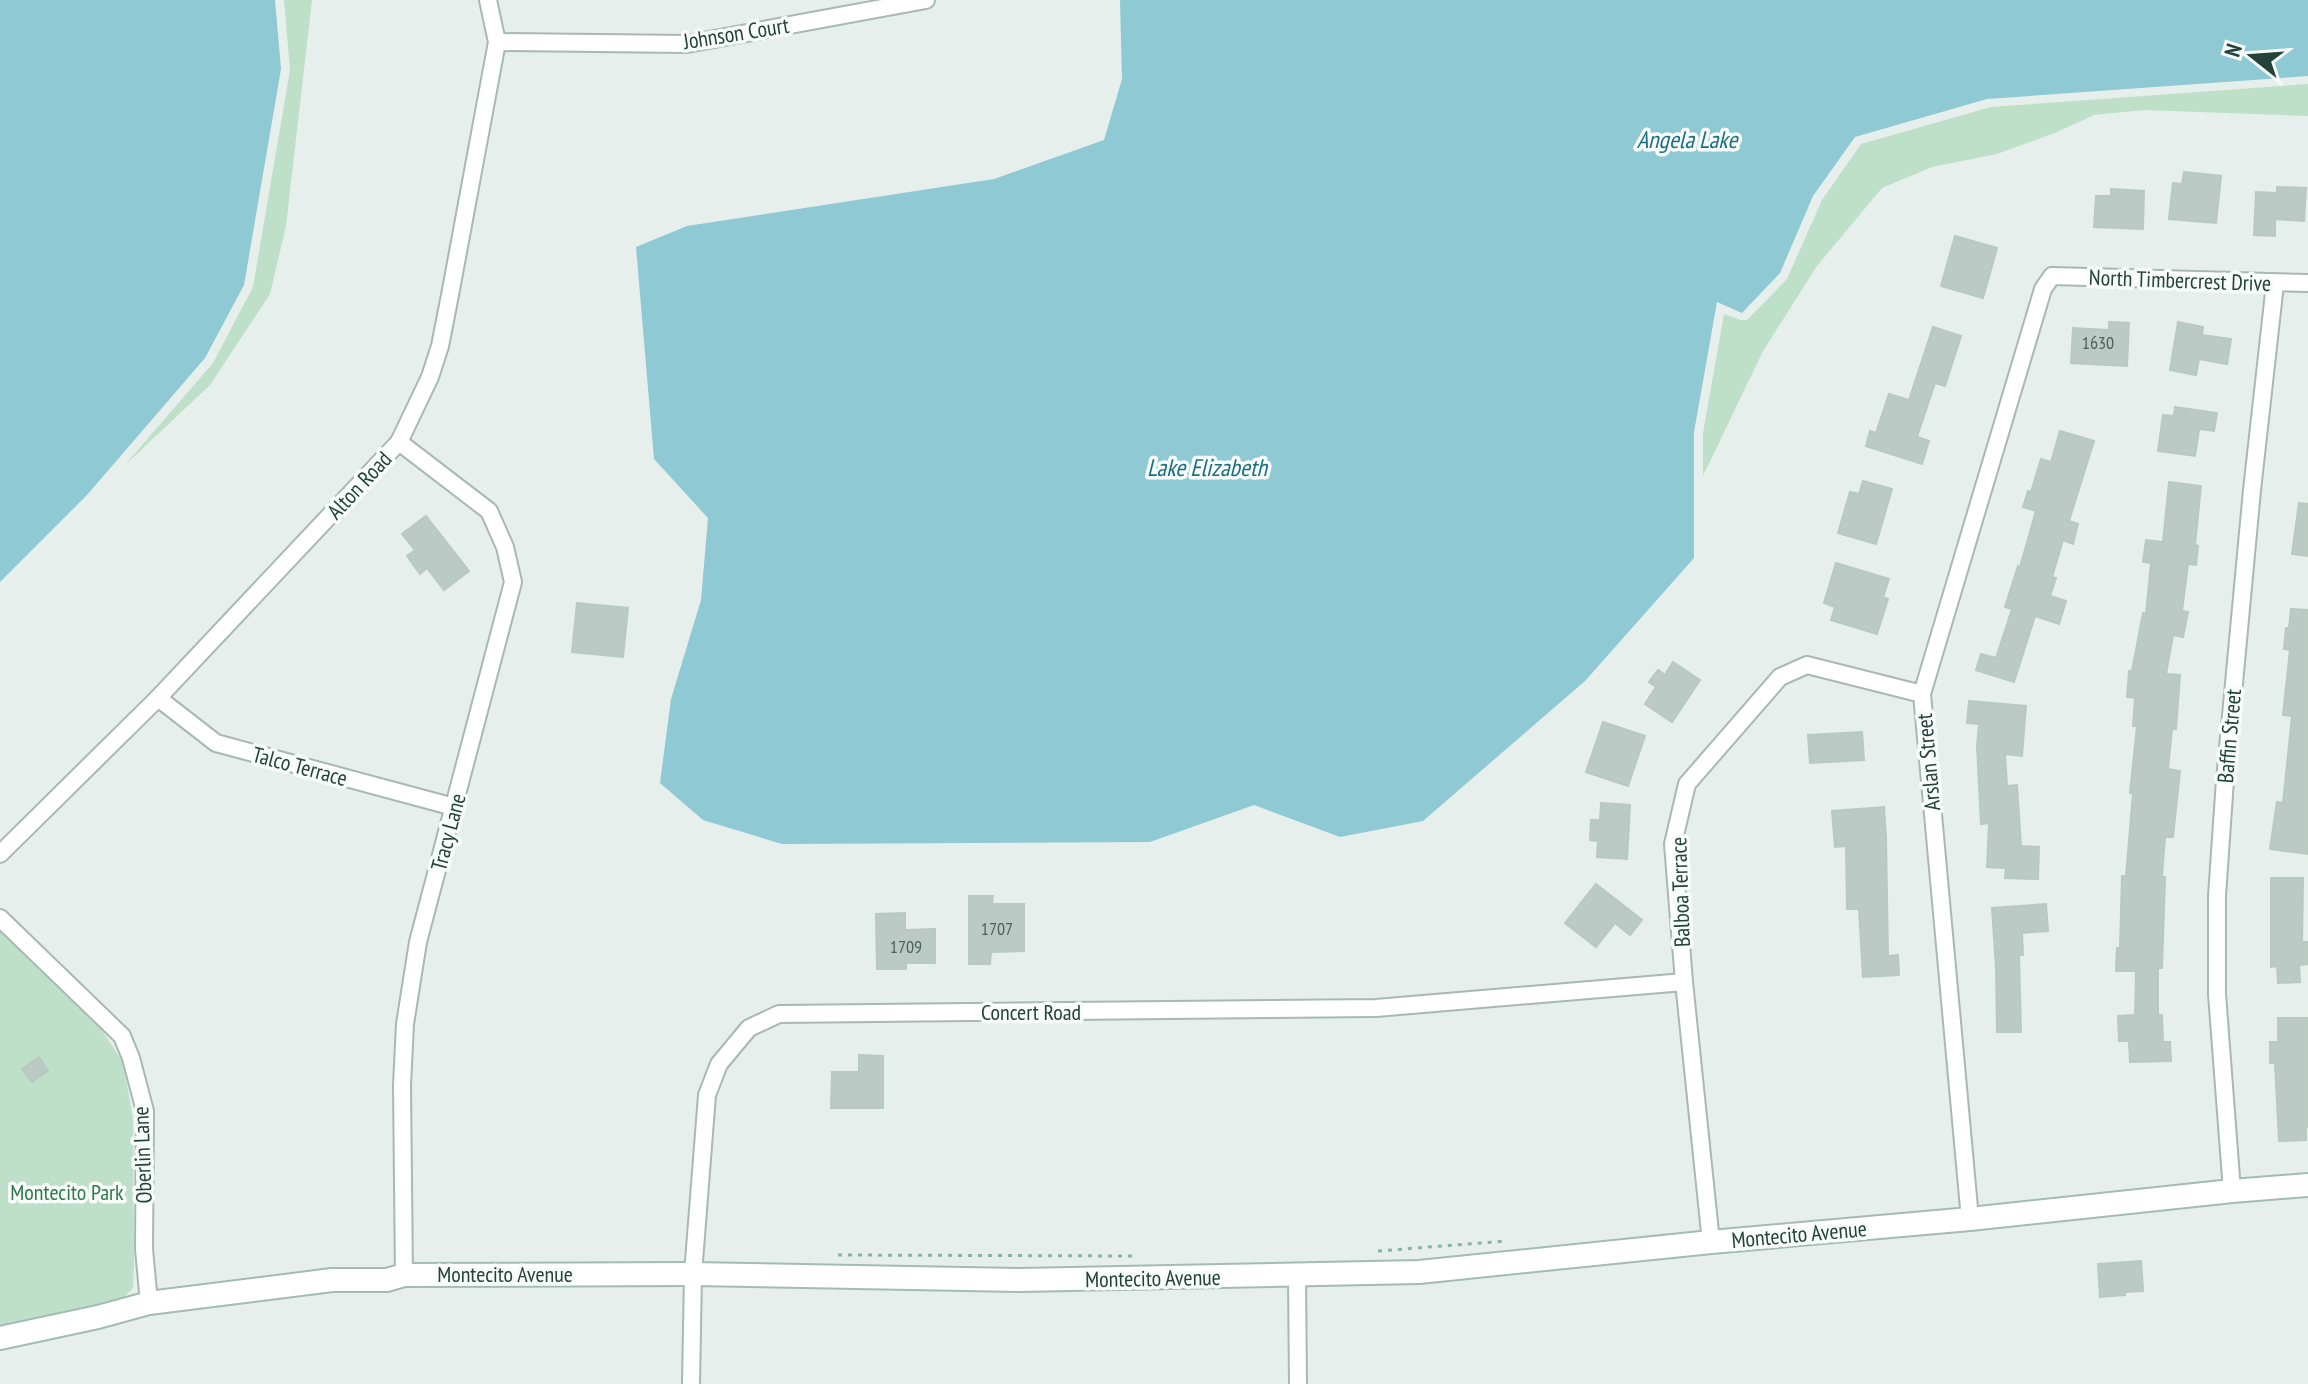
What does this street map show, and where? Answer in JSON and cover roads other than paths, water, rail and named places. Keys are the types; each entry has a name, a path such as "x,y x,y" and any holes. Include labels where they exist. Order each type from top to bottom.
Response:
{"street":[{"name":"Alton Road","path":"0,854 158,698 399,442 430,377 440,346 497,42 488,0"},
{"name":"Johnson Court","path":"497,42 687,44 926,0"},
{"name":"North Timbercrest Drive","path":"2052,276 2308,283"},
{"name":"Arslan Street","path":"1970,1219 1922,694 2043,289 2052,276"},
{"name":"Baffin Street","path":"2232,1191 2217,994 2217,896 2247,536 2275,284"},
{"name":"Tracy Lane","path":"399,442 489,511 505,547 513,582 418,942 405,1024 402,1085 404,1275"},
{"name":"Balboa Terrace","path":"1711,1242 1673,844 1687,784 1780,677 1807,665 1922,694"},
{"name":"Talco Terrace","path":"158,698 216,743 454,807"},
{"name":"Oberlin Lane","path":"0,918 122,1036 131,1058 145,1111 144,1249 149,1303"},
{"name":"Concert Road","path":"691,1384 693,1274 707,1095 719,1064 749,1028 779,1014 1361,1009 1684,982"},
{"name":"Montecito Avenue","path":"0,1338 149,1303 332,1280 387,1280 404,1275 693,1274 1020,1280 1419,1272 2308,1185"},
{"path":"1297,1275 1298,1384"}],"water":[{"path":"0,0 275,0 281,69 244,285 205,358 87,495 0,582"},
{"name":"Lake Elizabeth","path":"1120,0 2308,0 2308,76 1987,99 1855,137 1813,196 1780,273 1742,313 1717,302 1694,432 1694,558 1585,681 1423,821 1340,837 1254,805 1150,842 782,844 703,820 660,783 671,699 701,600 708,518 654,459 636,247 687,226 994,179 1104,140 1122,79"}],"water label":[{"name":"Angela Lake","path":"1687,139"}],"park label":[{"name":"Montecito Park","path":"67,1192"}]}
